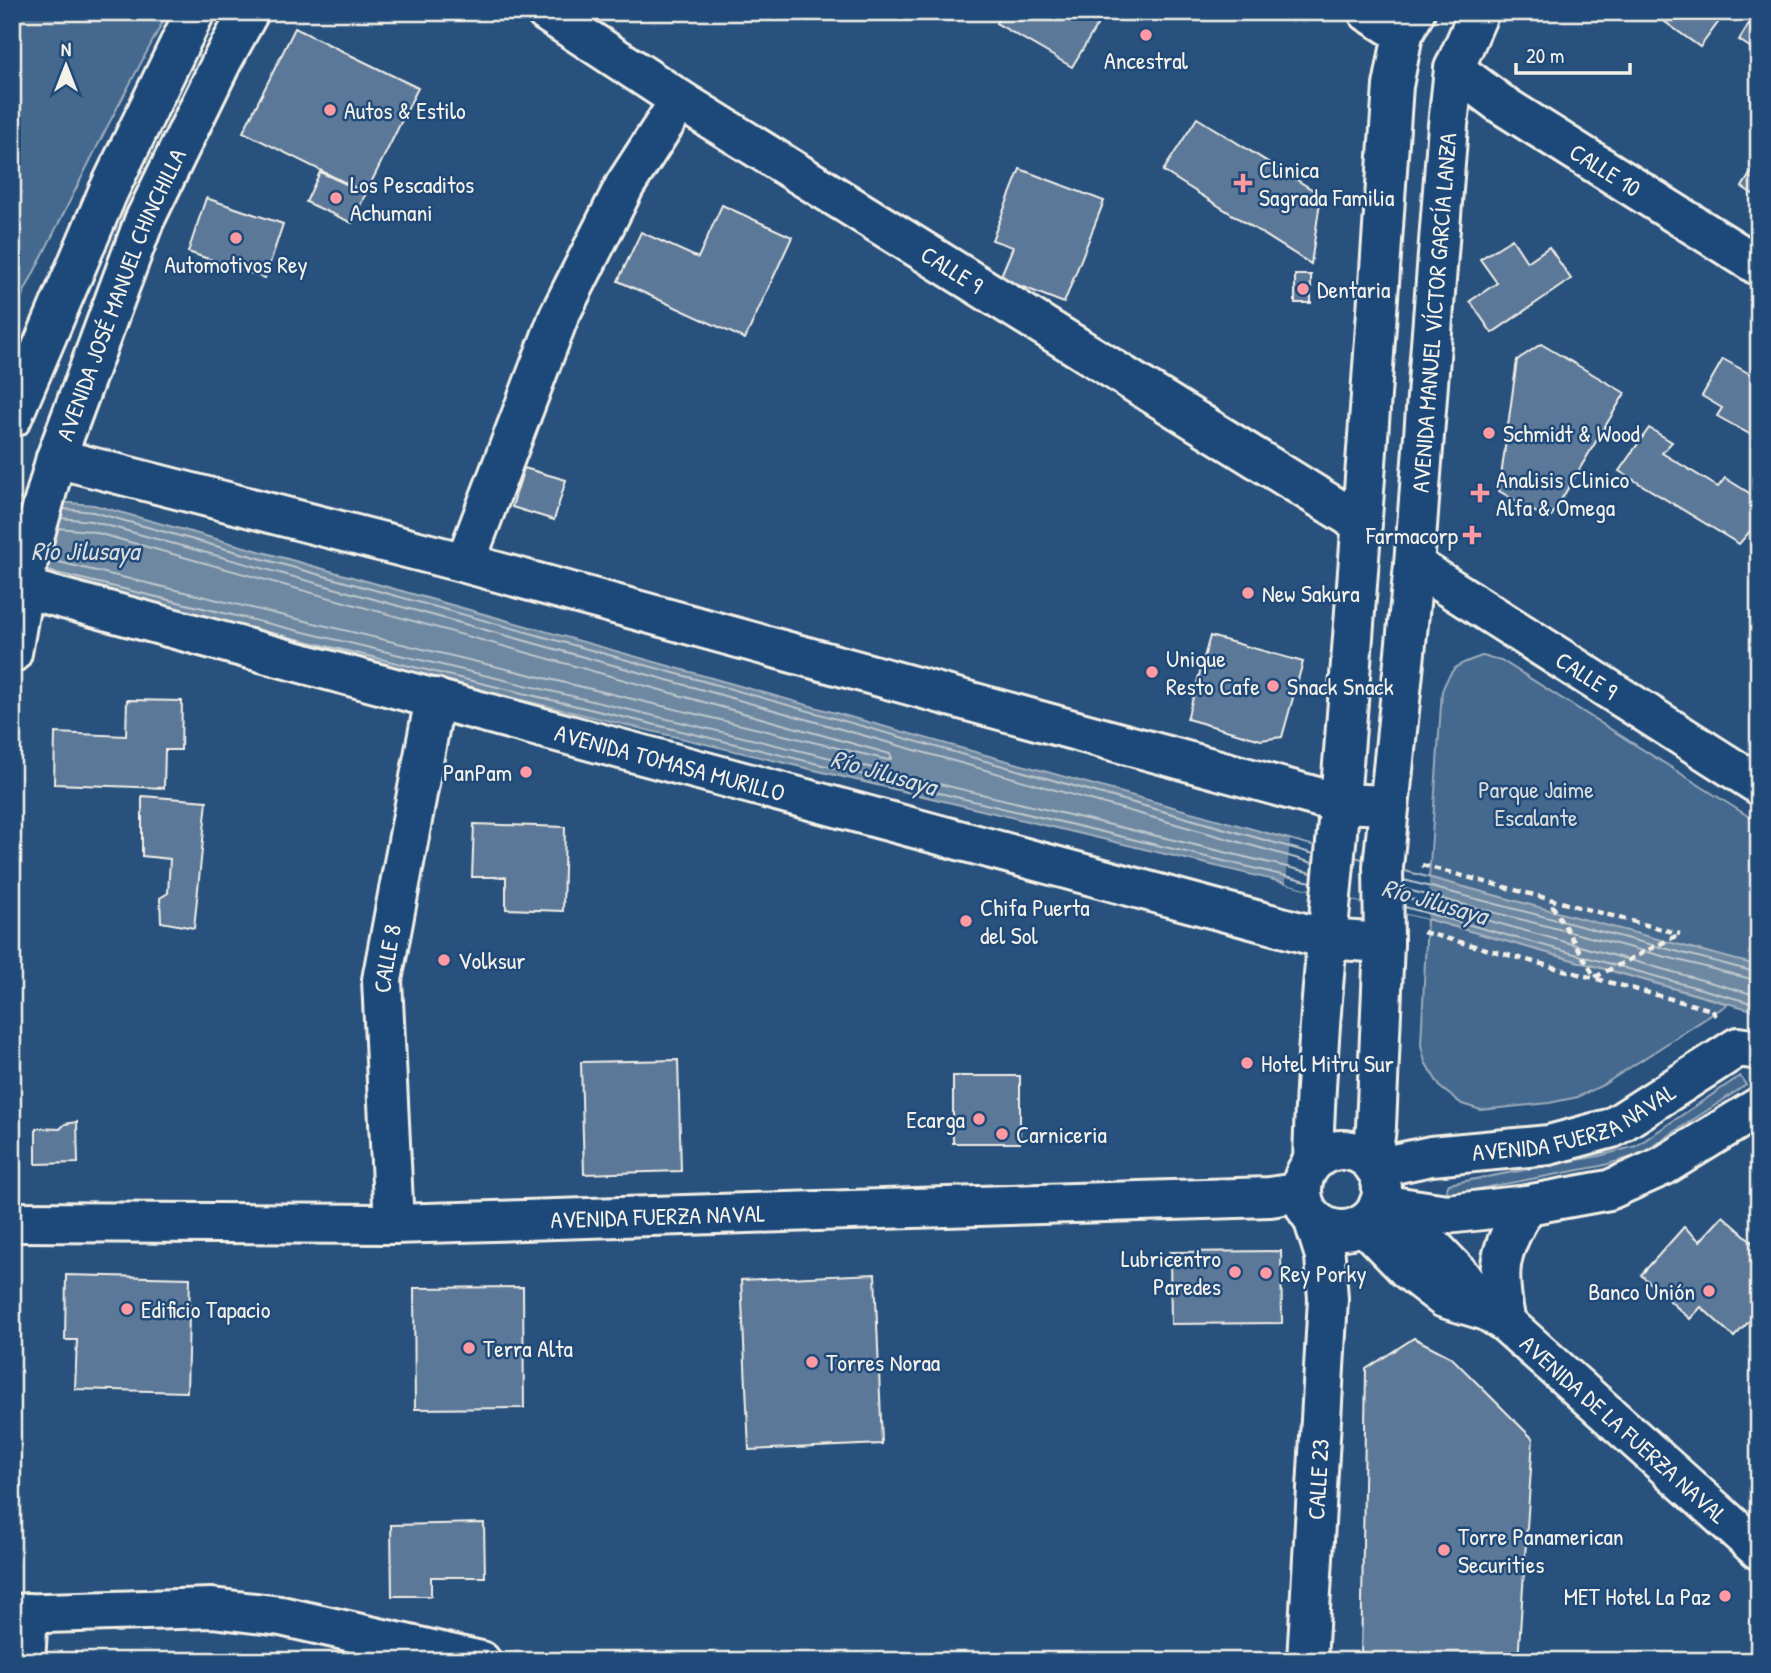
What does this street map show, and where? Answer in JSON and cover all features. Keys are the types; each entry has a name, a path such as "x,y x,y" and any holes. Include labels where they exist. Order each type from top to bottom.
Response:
{"main road":[{"name":"AVENIDA JOSÉ MANUEL CHINCHILLA","path":"12,418 108,192 195,12"},
{"name":"AVENIDA JOSÉ MANUEL CHINCHILLA","path":"12,653 21,578 56,458 144,222 223,59 249,12"},
{"name":"CALLE 9","path":"546,12 680,100 1362,524 1414,565 1759,785"},
{"path":"1368,12 1409,23 1393,86 1362,524 1333,852 1332,895 1326,939 1309,1191 1326,1226 1341,1230 1370,1199 1447,1214 1527,1205 1609,1190 1663,1166 1759,1107"},
{"name":"AVENIDA MANUEL VÍCTOR GARCÍA LANZA","path":"1370,1199 1395,928 1383,867 1414,565 1454,69 1479,12"},
{"name":"CALLE 10","path":"1409,23 1454,69 1501,104 1759,266"},
{"path":"465,563 559,316 625,185 680,100"},
{"path":"56,458 465,563 1339,803 1388,805"},
{"name":"AVENIDA TOMASA MURILLO","path":"21,578 435,698 1326,939 1395,928"},
{"name":"CALLE 8","path":"394,1224 382,980 435,698"},
{"name":"AVENIDA FUERZA NAVAL","path":"12,1222 394,1224 1270,1197 1309,1191 1331,1151 1342,1150 1353,1151 1370,1199 1431,1156 1549,1145 1612,1128 1748,1049"},
{"name":"CALLE 23","path":"1307,1661 1328,1299 1325,1255 1309,1191"},
{"name":"CALLE 23","path":"1328,1299 1345,1266 1370,1199"},
{"name":"AVENIDA DE LA FUERZA NAVAL","path":"1370,1199 1408,1270 1444,1298 1496,1317 1759,1550"},
{"path":"1496,1317 1500,1259 1511,1231 1527,1205"},
{"path":"25,1661 20,1614 212,1608 281,1616 481,1661"}],"path":[{"path":"1422,865 1553,903 1679,934 1595,977"},
{"path":"1553,903 1595,977"},
{"path":"1395,928 1595,977 1712,1010 1748,1049"}],"green space":[{"path":"168,12 12,316 12,14"},
{"name":"Parque Jaime Escalante","path":"1482,656 1501,660 1759,823 1759,966 1429,879 1442,691 1456,667"},
{"path":"1427,919 1728,1004 1603,1085 1578,1097 1481,1110 1462,1104 1441,1088 1425,1062 1421,1045"},
{"path":"1740,1076 1746,1085 1639,1155 1601,1166 1451,1194 1446,1190 1449,1184 1599,1156 1636,1146"}],"water":[{"name":"Río Jilusaya","path":"12,498 94,505 1134,796 1759,966 1759,1012 1427,919 1286,883 29,582 12,581"}],"pier":[{"path":"1290,840 1429,879 1427,919 1286,883"}],"building":[{"path":"1002,12 1105,12 1072,67 996,23"},
{"path":"1651,12 1726,12 1700,47"},
{"path":"1756,12 1759,12 1759,53 1739,40"},
{"name":"Autos & Estilo","path":"295,28 418,88 366,193 243,132"},
{"name":"Clinica Sagrada Familia","path":"1197,118 1321,195 1311,264 1163,171"},
{"path":"1759,160 1759,198 1742,187"},
{"path":"1020,169 1104,201 1064,303 1000,278 1013,247 992,240"},
{"name":"Los Pescaditos Achumani","path":"320,172 366,193 352,223 306,202"},
{"name":"Automotivos Rey","path":"206,198 283,224 265,278 188,252"},
{"path":"722,205 792,237 745,339 618,281 641,232 698,258"},
{"path":"1512,239 1527,262 1549,247 1571,279 1492,333 1470,301 1497,283 1480,259"},
{"name":"Dentaria","path":"1295,275 1311,275 1311,303 1295,303"},
{"path":"1541,344 1625,393 1549,520 1499,491 1517,360"},
{"path":"1723,359 1759,379 1759,427 1753,436 1717,416 1722,408 1702,396"},
{"path":"1649,428 1672,442 1662,453 1718,487 1725,478 1759,499 1759,521 1739,544 1619,471"},
{"path":"524,468 566,480 554,520 512,507"},
{"path":"1210,636 1303,662 1282,737 1261,740 1187,719"},
{"path":"127,700 182,701 181,750 165,750 164,788 54,784 55,733 126,736"},
{"path":"142,796 207,801 194,928 161,922 160,898 168,893 170,859 142,856"},
{"path":"474,824 565,827 563,911 506,909 506,877 472,877"},
{"path":"678,1060 681,1171 584,1174 581,1062"},
{"path":"953,1076 1020,1076 1020,1143 953,1143"},
{"path":"77,1122 78,1163 36,1164 36,1128 60,1129 65,1124"},
{"name":"Banco Unión","path":"1723,1216 1759,1248 1759,1311 1734,1337 1701,1307 1690,1319 1641,1275 1684,1227 1700,1241"},
{"path":"1281,1251 1282,1323 1171,1324 1170,1252"},
{"name":"Torres Noraa","path":"875,1274 882,1444 749,1450 741,1280"},
{"name":"Edificio Tapacio","path":"66,1275 190,1278 187,1392 75,1389 77,1340 65,1340"},
{"name":"Terra Alta","path":"523,1287 524,1408 415,1409 414,1288"},
{"name":"Torre Panamerican Securities","path":"1414,1338 1451,1357 1533,1439 1518,1661 1361,1661 1366,1369"},
{"path":"484,1523 485,1577 431,1577 431,1596 392,1596 391,1525"}],"place":[{"name":"Ancestral","path":"1146,35"},
{"name":"Autos & Estilo","path":"330,110"},
{"name":"Clinica Sagrada Familia","path":"1243,183"},
{"name":"Los Pescaditos Achumani","path":"336,198"},
{"name":"Automotivos Rey","path":"236,238"},
{"name":"Dentaria","path":"1303,289"},
{"name":"Schmidt & Wood","path":"1489,433"},
{"name":"Analisis Clinico Alfa & Omega","path":"1480,493"},
{"name":"Farmacorp","path":"1472,535"},
{"name":"New Sakura","path":"1248,593"},
{"name":"Unique Resto Cafe","path":"1152,672"},
{"name":"Snack Snack","path":"1273,686"},
{"name":"PanPam","path":"526,772"},
{"name":"Chifa Puerta del Sol","path":"966,921"},
{"name":"Volksur","path":"444,960"},
{"name":"Hotel Mitru Sur","path":"1247,1063"},
{"name":"Ecarga","path":"979,1119"},
{"name":"Carniceria","path":"1002,1134"},
{"name":"Lubricentro Paredes","path":"1235,1272"},
{"name":"Rey Porky","path":"1266,1273"},
{"name":"Banco Unión","path":"1709,1291"},
{"name":"Edificio Tapacio","path":"127,1309"},
{"name":"Terra Alta","path":"469,1348"},
{"name":"Torres Noraa","path":"812,1362"},
{"name":"Torre Panamerican Securities","path":"1444,1550"},
{"name":"MET Hotel La Paz","path":"1725,1596"}]}
